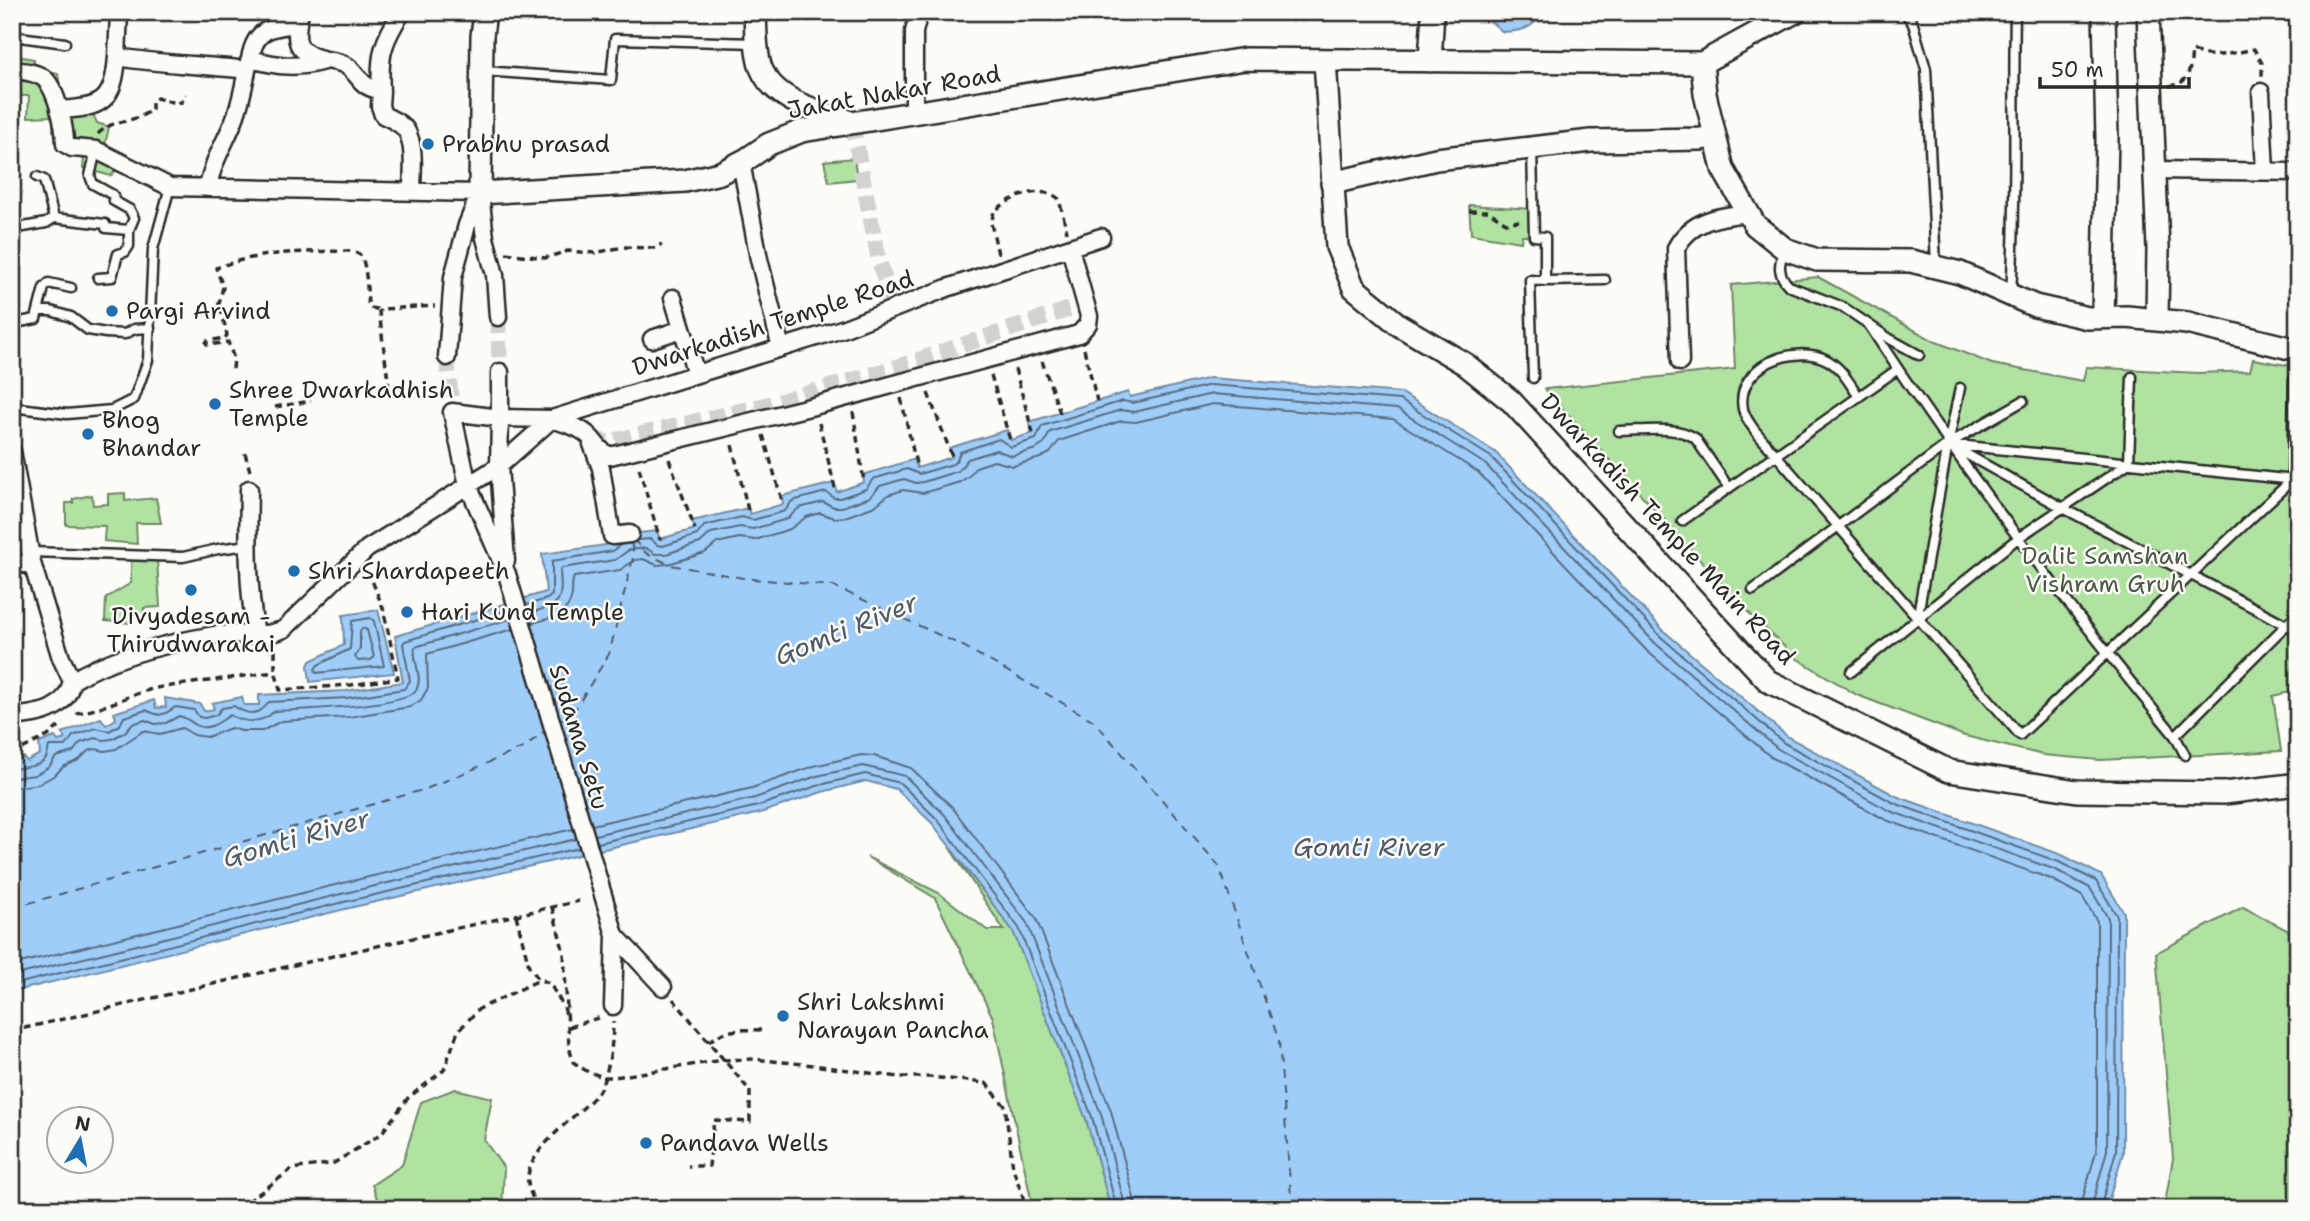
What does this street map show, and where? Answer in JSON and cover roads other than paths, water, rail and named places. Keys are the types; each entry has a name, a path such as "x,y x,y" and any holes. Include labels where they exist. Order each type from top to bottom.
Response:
{"main road":[{"path":"480,193 485,12"},
{"path":"754,12 760,65 769,85 792,100 852,123"},
{"path":"1430,61 1433,12"},
{"path":"1795,12 1702,63 1705,94 1723,169 1755,226 1785,249 1817,260 1911,261 1960,273 2035,306 2088,318 2187,323 2298,350"},
{"path":"2103,317 2107,138 2104,12"},
{"path":"2148,12 2158,248 2157,320"},
{"name":"Jakat Nakar Road","path":"480,193 685,181 720,173 769,144 802,131 1245,59 1702,63"},
{"path":"1325,60 1332,183 1436,159 1591,141 1701,139 1715,136"},
{"name":"Dwarkadish Temple Main Road","path":"1332,183 1337,247 1354,288 1399,326 1465,364 1511,401 1768,681 1949,771 2077,791 2224,793 2298,784"}],"street":[{"path":"59,110 102,103 116,72 119,12"},
{"path":"402,12 385,42 379,63 380,106 383,114 407,131 411,145 412,192"},
{"path":"914,112 914,32 919,12"},
{"path":"208,188 216,154 235,116 253,43 264,32 298,18 295,38 301,49 313,57 349,67 361,83 381,91"},
{"path":"117,56 156,63 192,64 303,66 327,60"},
{"path":"12,70 37,74 47,81 59,110 65,144 72,148 94,149 170,187 480,193"},
{"path":"2261,92 2265,172"},
{"path":"741,162 759,259 781,348"},
{"path":"2155,170 2298,172"},
{"path":"480,193 495,275 498,317"},
{"path":"447,357 453,276 467,225 480,193"},
{"path":"1680,362 1676,248 1683,235 1702,221 1723,215 1748,213"},
{"name":"Dwarkadish Temple Road","path":"468,485 453,412 500,418 552,419 842,329 947,288 1101,237"},
{"path":"72,681 141,650 215,635 275,633 284,629 361,555 499,466 552,419 576,427 590,437 600,451 610,456 814,406 1079,334 1088,324 1089,316 1070,248"},
{"path":"673,298 696,374"},
{"path":"652,339 682,329"},
{"path":"500,372 499,466 506,574"},
{"path":"590,437 601,468 612,537 630,534"},
{"path":"12,451 31,558 61,657 72,681 64,708 12,717"},
{"path":"468,485 506,574"},
{"path":"249,489 251,609 256,634"},
{"path":"12,565 31,558"},
{"name":"Sudama Setu","path":"506,574 615,935"},
{"path":"615,935 663,987"},
{"path":"613,1009 615,935"}],"lane":[{"path":"1905,12 1913,24 1926,69 1936,267"},
{"path":"2010,295 2014,244 2015,12"},
{"path":"12,36 65,43"},
{"path":"482,71 611,79 615,39 758,43"},
{"path":"1532,148 1534,236 1545,237 1545,281"},
{"path":"94,149 90,176 93,184 113,195 114,201 130,210 134,218 129,230 129,246 125,252 118,254 112,277 98,278"},
{"path":"37,177 44,180 54,218"},
{"path":"12,407 67,414 112,410 134,398 148,360 153,249 170,187"},
{"path":"12,229 46,223 54,218 105,224 106,228 129,230"},
{"path":"1785,249 1779,270 1782,280 1788,286 1843,307 1919,355"},
{"path":"1533,378 1530,280 1605,280"},
{"path":"20,322 36,319 44,288 49,284 71,288"},
{"path":"38,311 51,311 71,317 88,330 125,334 134,329 150,328"},
{"path":"1869,325 1948,444 2106,654 2175,736 2185,755"},
{"path":"1859,397 1841,372 1829,361 1812,354 1776,358 1747,380 1742,395 1743,411 1749,422 1775,455 2020,735 2295,480 2294,379"},
{"path":"1682,521 1898,369"},
{"path":"2129,463 2132,377"},
{"path":"1917,620 1960,388"},
{"path":"1753,590 1948,444 2023,401"},
{"path":"1619,431 1670,431 1689,434 1695,438 1729,488"},
{"path":"1948,444 2295,480"},
{"path":"1948,444 2063,508 2298,631"},
{"path":"1851,672 2018,538 2129,463"},
{"path":"31,558 183,557 248,545"},
{"path":"2175,736 2298,613"}],"water":[{"path":"1489,12 1543,12 1526,28 1503,32 1490,21"},
{"name":"Gomti River","path":"1210,378 1402,393 1495,452 1665,632 1788,737 1896,796 2062,855 2101,875 2124,913 2123,1153 2106,1209 1111,1209 1086,1119 1013,931 932,823 896,789 866,781 822,792 760,813 345,909 12,992 12,763 23,757 27,761 40,754 39,743 55,737 58,741 65,739 62,733 101,718 106,725 116,719 114,713 154,700 156,708 166,707 165,698 200,704 204,711 214,709 212,703 242,697 244,705 259,705 259,695 346,691 403,682 395,636 546,592 542,554 613,544 612,536 657,531 660,539 695,529 692,521 748,508 750,514 783,504 782,496 834,483 837,492 864,482 863,475 915,459 917,468 952,457 949,448 1007,430 1011,440 1033,433 1029,422 1128,392 1130,397"},
{"path":"378,610 394,673 310,682 310,661 344,645 343,615"}],"tunnel":[{"path":"852,123 879,261 894,308"},
{"path":"592,440 608,442 778,402 897,367 1085,304"},
{"path":"498,317 500,372"},
{"path":"447,357 452,412"}],"place":[{"name":"Prabhu prasad","path":"428,144"},
{"name":"Pargi Arvind","path":"112,311"},
{"name":"Shree Dwarkadhish Temple","path":"215,404"},
{"name":"Bhog Bhandar","path":"88,434"},
{"name":"Shri Shardapeeth","path":"294,571"},
{"name":"Divyadesam - Thirudwarakai","path":"191,590"},
{"name":"Hari Kund Temple","path":"407,612"},
{"name":"Shri Lakshmi Narayan Pancha","path":"783,1016"},
{"name":"Pandava Wells","path":"646,1143"}],"park label":[{"name":"Dalit Samshan Vishram Gruh","path":"2105,570"}]}
